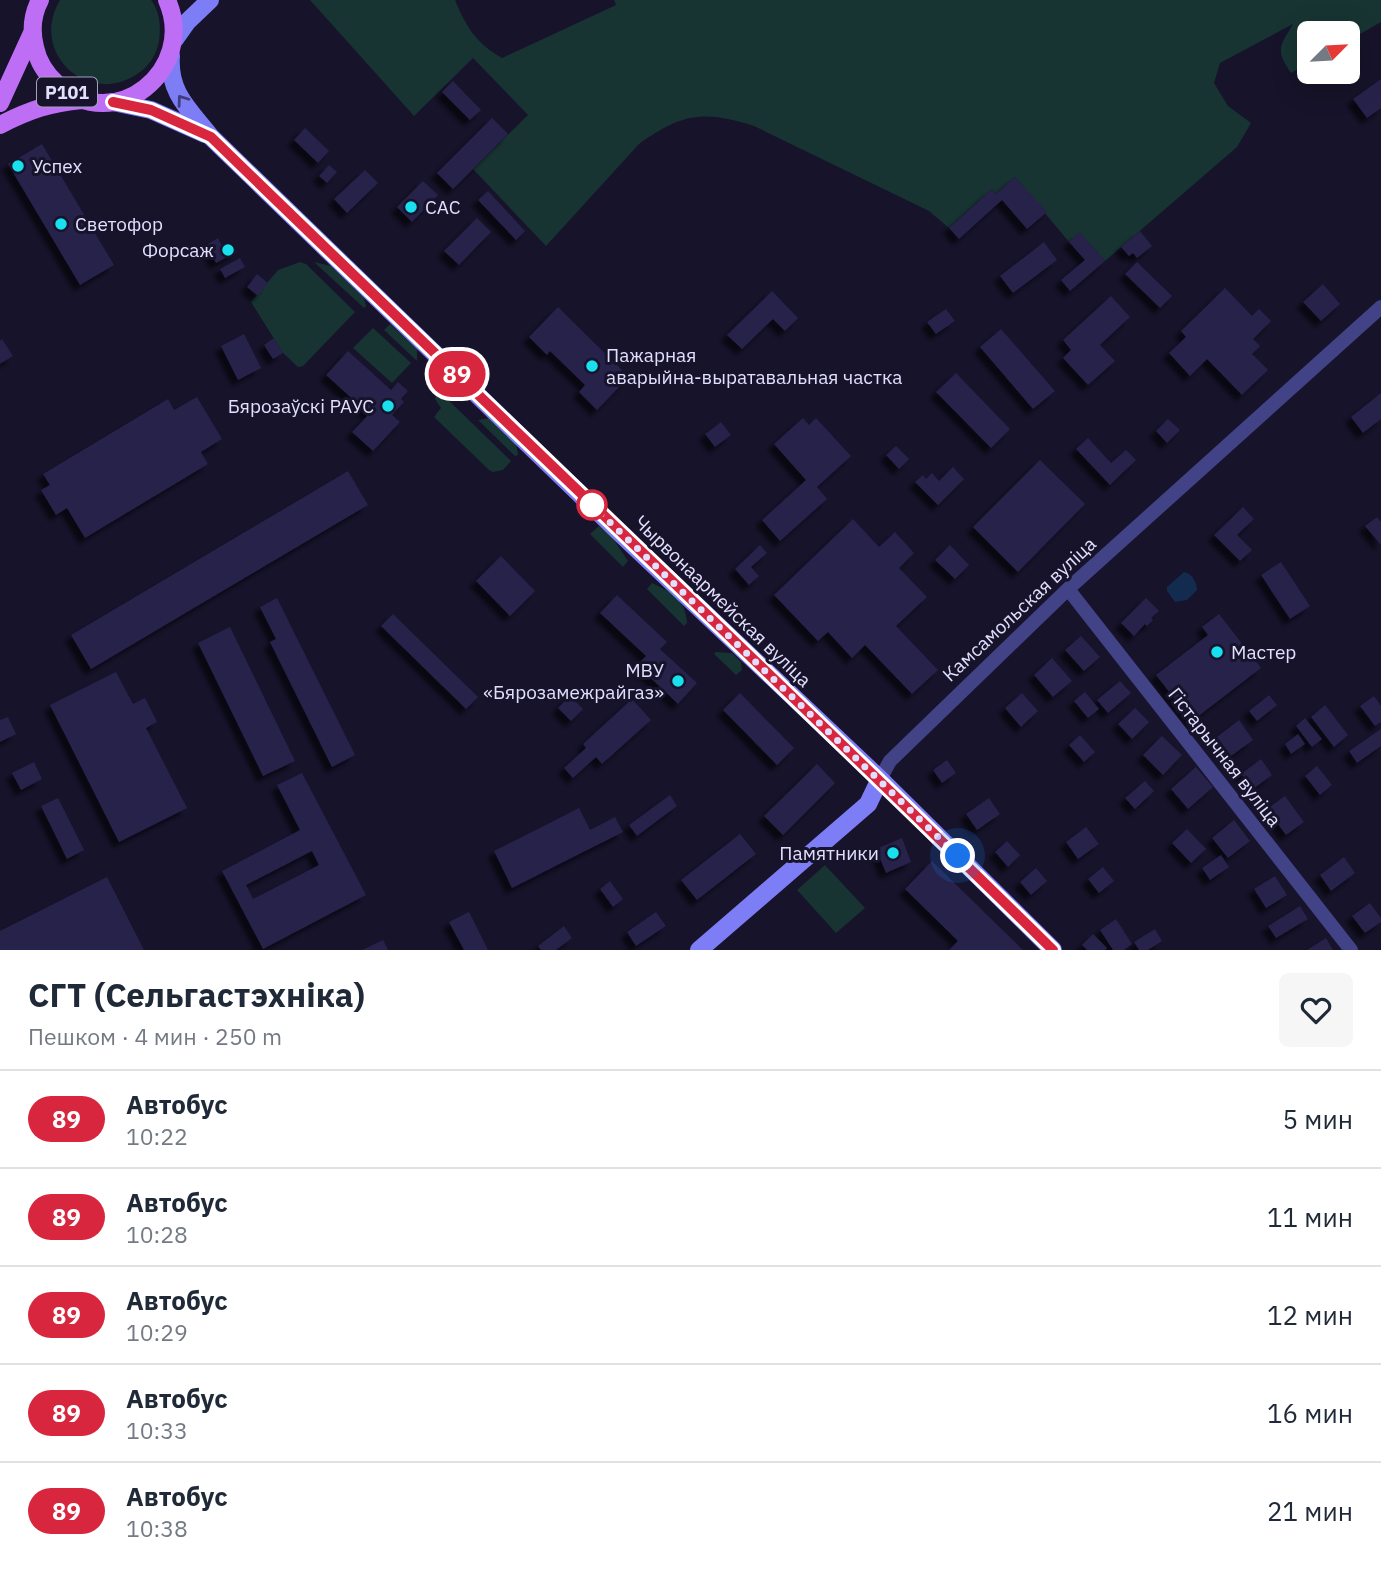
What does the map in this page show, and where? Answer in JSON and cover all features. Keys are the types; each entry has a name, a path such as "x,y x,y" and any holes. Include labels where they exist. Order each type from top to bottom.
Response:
{"main road":[{"path":"167,0 173,13 173,47"},
{"path":"173,47 187,22 210,0"},
{"name":"Р101","path":"0,103 32,33 36,3"},
{"name":"Р101","path":"32,33 36,55 47,75 63,90 83,100"},
{"name":"Р101","path":"0,125 54,102 113,102 132,97 148,87 161,73 173,47"},
{"name":"Чырвонаармейская вуліца","path":"173,47 170,77 174,88 211,137 622,535 880,779 1054,950"},
{"name":"Чырвонаармейская вуліца","path":"113,102 151,110 211,137"},
{"name":"Камсамольская вуліца","path":"699,950 868,804 880,779"}],"street":[{"name":"Камсамольская вуліца","path":"880,779 890,761 1068,589 1381,307"},
{"name":"Гістарычная вуліца","path":"1068,589 1351,950"}],"green space":[{"path":"60,0 151,0 158,14 160,30 158,45 147,66 121,82 102,84 84,80 69,70 58,56 52,39 52,20"},
{"path":"310,0 455,0 473,34 502,58 616,5 614,0 1381,0 1381,22 1360,34 1360,21 1297,21 1297,70 1291,73 1282,58 1281,47 1293,24 1220,63 1214,83 1228,106 1251,123 1237,147 1105,261 1080,233 1069,242 1015,177 996,194 992,189 949,228 929,211 754,126 707,116 681,120 639,144 546,246 473,169 528,115 473,58 414,116"},
{"path":"300,262 306,264 355,312 303,366 298,367 283,353 251,302 278,270"},
{"path":"314,262 331,266 364,298 366,306 364,308"},
{"path":"390,324 417,349 417,361 384,330"},
{"path":"373,328 411,363 392,383 353,348"},
{"path":"438,390 511,461 503,470 489,470 434,417 441,408 435,399"},
{"path":"490,418 516,443 518,455 515,456 478,420"},
{"path":"599,526 612,537 628,561 623,567 590,534"},
{"path":"652,583 672,594 681,603 686,615 687,623 684,626 647,589"},
{"path":"732,653 741,662 742,670 736,675 714,654"},
{"path":"825,865 865,908 836,933 797,890"}],"water":[{"path":"1184,572 1194,579 1197,590 1187,600 1175,602 1167,587"}],"building":[{"path":"1381,79 1381,108 1367,118 1353,99"},
{"path":"453,81 481,110 470,120 442,92"},
{"path":"492,118 508,134 453,189 437,173"},
{"path":"305,128 329,151 318,163 294,140"},
{"path":"42,144 114,265 80,285 8,164"},
{"path":"329,165 337,172 327,183 319,176"},
{"name":"САС","path":"365,170 378,183 347,213 334,199"},
{"path":"1015,177 1047,212 1027,229 1002,200 959,239 949,228 992,189 996,194"},
{"path":"423,181 438,195 412,222 397,207"},
{"path":"488,191 525,231 516,240 478,200"},
{"path":"477,218 491,232 459,265 444,251"},
{"path":"1140,231 1152,246 1137,258 1133,253 1129,256 1121,247"},
{"path":"1080,232 1105,261 1070,291 1061,280 1085,260 1069,242"},
{"path":"218,238 222,246 231,242 237,252 216,263 206,245"},
{"path":"1044,242 1057,260 1013,293 1000,276"},
{"path":"240,258 245,267 225,278 220,269"},
{"path":"1137,262 1172,296 1160,308 1125,274"},
{"path":"257,274 268,283 258,296 247,287"},
{"path":"1323,284 1340,304 1321,321 1303,302"},
{"path":"1225,288 1252,316 1259,309 1271,321 1253,339 1260,346 1252,354 1268,370 1242,395 1207,359 1190,376 1169,353 1186,337 1181,331"},
{"path":"772,291 798,318 785,331 773,319 742,349 727,335"},
{"path":"1111,296 1130,317 1100,345 1115,361 1088,385 1063,358 1071,350 1063,340"},
{"name":"Пажарная аварыйна-выратавальная частка","path":"558,307 629,377 597,410 579,392 585,385 550,351 547,355 529,337"},
{"path":"946,309 955,321 936,334 927,322"},
{"path":"1001,329 1055,391 1033,409 980,347"},
{"path":"244,334 261,368 238,380 221,346"},
{"path":"274,338 283,353 273,359 264,345"},
{"path":"2,339 13,356 0,364 0,341"},
{"path":"348,351 391,390 398,382 408,391 401,399 404,402 392,415 400,422 373,451 352,432 369,414 326,375"},
{"path":"956,373 1010,429 991,448 936,392"},
{"path":"1381,393 1381,419 1363,433 1351,417"},
{"path":"197,397 222,439 201,452 208,464 85,538 67,508 56,515 41,490 50,485 43,474 168,399 174,410"},
{"path":"803,418 809,425 816,418 851,456 817,487 827,499 780,541 762,520 806,480 774,444"},
{"path":"1168,419 1180,430 1167,443 1156,431"},
{"path":"721,422 731,435 715,447 705,434"},
{"path":"1088,438 1111,463 1126,450 1136,460 1110,485 1076,449"},
{"path":"896,446 909,459 899,469 886,455"},
{"path":"1040,460 1085,504 1018,572 973,527"},
{"path":"953,467 964,479 938,505 915,482 923,475 926,479 932,473 939,481"},
{"path":"348,471 368,505 91,669 71,635"},
{"path":"1243,507 1254,519 1237,535 1252,550 1240,561 1214,535"},
{"path":"1377,517 1381,522 1381,545 1365,526"},
{"path":"853,519 879,547 895,532 914,553 899,568 927,597 896,626 938,670 912,694 865,645 852,658 828,632 818,641 774,595"},
{"path":"760,545 767,553 751,567 759,576 749,585 735,569"},
{"path":"950,545 969,565 955,579 935,560"},
{"path":"501,556 535,591 510,616 476,581"},
{"path":"1281,562 1310,606 1290,619 1261,575"},
{"path":"617,595 667,642 660,649 697,683 678,704 637,665 646,656 600,613"},
{"path":"277,598 355,755 332,767 270,642 276,639 260,607"},
{"path":"1146,598 1159,611 1147,626 1145,624 1134,636 1121,623"},
{"path":"393,614 478,697 466,709 381,626"},
{"name":"Мастер","path":"1219,614 1261,668 1192,721 1156,675 1208,635 1202,627"},
{"path":"230,627 295,761 263,776 198,643"},
{"path":"1081,636 1100,657 1084,671 1065,650"},
{"path":"1052,658 1072,681 1053,697 1034,675"},
{"path":"116,672 133,704 145,698 157,722 146,728 187,808 119,842 50,705"},
{"path":"1120,681 1131,693 1108,713 1097,700"},
{"path":"1085,692 1099,709 1088,718 1074,701"},
{"path":"740,693 794,748 777,765 723,710"},
{"path":"1022,693 1038,711 1021,727 1005,708"},
{"path":"1269,695 1277,705 1257,721 1249,711"},
{"path":"570,696 583,709 571,721 558,708"},
{"path":"1374,696 1381,706 1381,722 1375,726 1360,706"},
{"path":"632,699 651,720 602,764 596,757 573,778 564,768 586,748 583,744"},
{"path":"1325,705 1348,735 1334,747 1311,717"},
{"path":"1135,708 1149,722 1132,739 1118,724"},
{"path":"8,717 16,734 0,742 0,720"},
{"path":"1305,718 1322,739 1312,747 1296,726"},
{"path":"1239,720 1253,740 1231,756 1217,737"},
{"path":"1381,729 1381,746 1357,763 1349,751"},
{"path":"1298,734 1305,744 1291,754 1285,744"},
{"path":"1080,735 1095,752 1084,762 1069,745"},
{"path":"1162,736 1182,755 1163,775 1143,755"},
{"path":"1261,759 1272,775 1253,789 1241,774"},
{"path":"947,760 956,773 942,783 933,770"},
{"path":"34,762 42,779 21,790 12,773"},
{"path":"817,764 835,783 783,835 764,816"},
{"path":"1317,766 1332,785 1320,795 1305,776"},
{"path":"1196,767 1213,787 1188,809 1171,789"},
{"path":"302,773 366,895 263,949 222,871 300,830 277,785","holes":["312,851 319,865 253,899 246,885"]},
{"path":"1145,781 1154,791 1135,809 1125,798"},
{"path":"670,795 677,806 637,836 629,825"},
{"path":"1285,796 1304,822 1286,835 1267,809"},
{"path":"58,798 84,850 67,859 41,806"},
{"path":"989,798 1000,814 977,830 966,814"},
{"path":"579,808 590,830 615,817 623,832 512,888 494,851"},
{"path":"1234,820 1250,841 1228,858 1212,838"},
{"path":"1086,827 1099,844 1078,859 1066,842"},
{"path":"1187,829 1206,849 1191,863 1172,843"},
{"path":"740,834 756,854 697,900 681,880"},
{"name":"Памятники","path":"902,838 911,862 886,873 876,849"},
{"path":"1007,841 1020,855 1008,867 995,852"},
{"path":"1221,855 1229,867 1210,880 1202,868"},
{"path":"1344,857 1355,873 1331,891 1320,875"},
{"path":"932,861 1023,950 949,950 958,941 905,889"},
{"path":"1103,867 1114,881 1099,893 1088,879"},
{"path":"1036,868 1047,881 1031,895 1020,882"},
{"path":"1275,876 1287,895 1266,908 1254,889"},
{"path":"107,877 144,950 0,950 0,931"},
{"path":"610,881 623,899 613,907 600,889"},
{"path":"1370,903 1381,922 1365,933 1352,916"},
{"path":"1300,906 1308,919 1276,938 1268,926"},
{"path":"469,912 488,950 464,950 449,922"},
{"path":"656,912 666,926 636,946 627,932"},
{"path":"1116,919 1132,944 1124,950 1113,950 1100,930"},
{"path":"564,926 572,938 556,950 541,950 538,946"},
{"path":"1155,929 1162,941 1148,950 1139,950 1134,942"},
{"path":"1093,934 1107,948 1105,950 1087,950 1082,945"},
{"path":"1326,938 1333,950 1307,950"},
{"path":"383,940 388,950 362,950"}],"bus line":[{"name":"89","path":"113,102 151,110 211,137 622,535 880,779 1053,950"}],"place":[{"name":"Успех","path":"18,166"},
{"name":"САС","path":"411,207"},
{"name":"Светофор","path":"61,224"},
{"name":"Форсаж","path":"228,250"},
{"name":"Пажарная аварыйна-выратавальная частка","path":"592,366"},
{"name":"Бярозаўскі РАУС","path":"388,406"},
{"name":"Мастер","path":"1217,652"},
{"name":"МВУ «Бярозамежрайгаз»","path":"678,681"},
{"name":"Памятники","path":"893,853"}],"route":[{"path":"592,505 958,856"}]}
